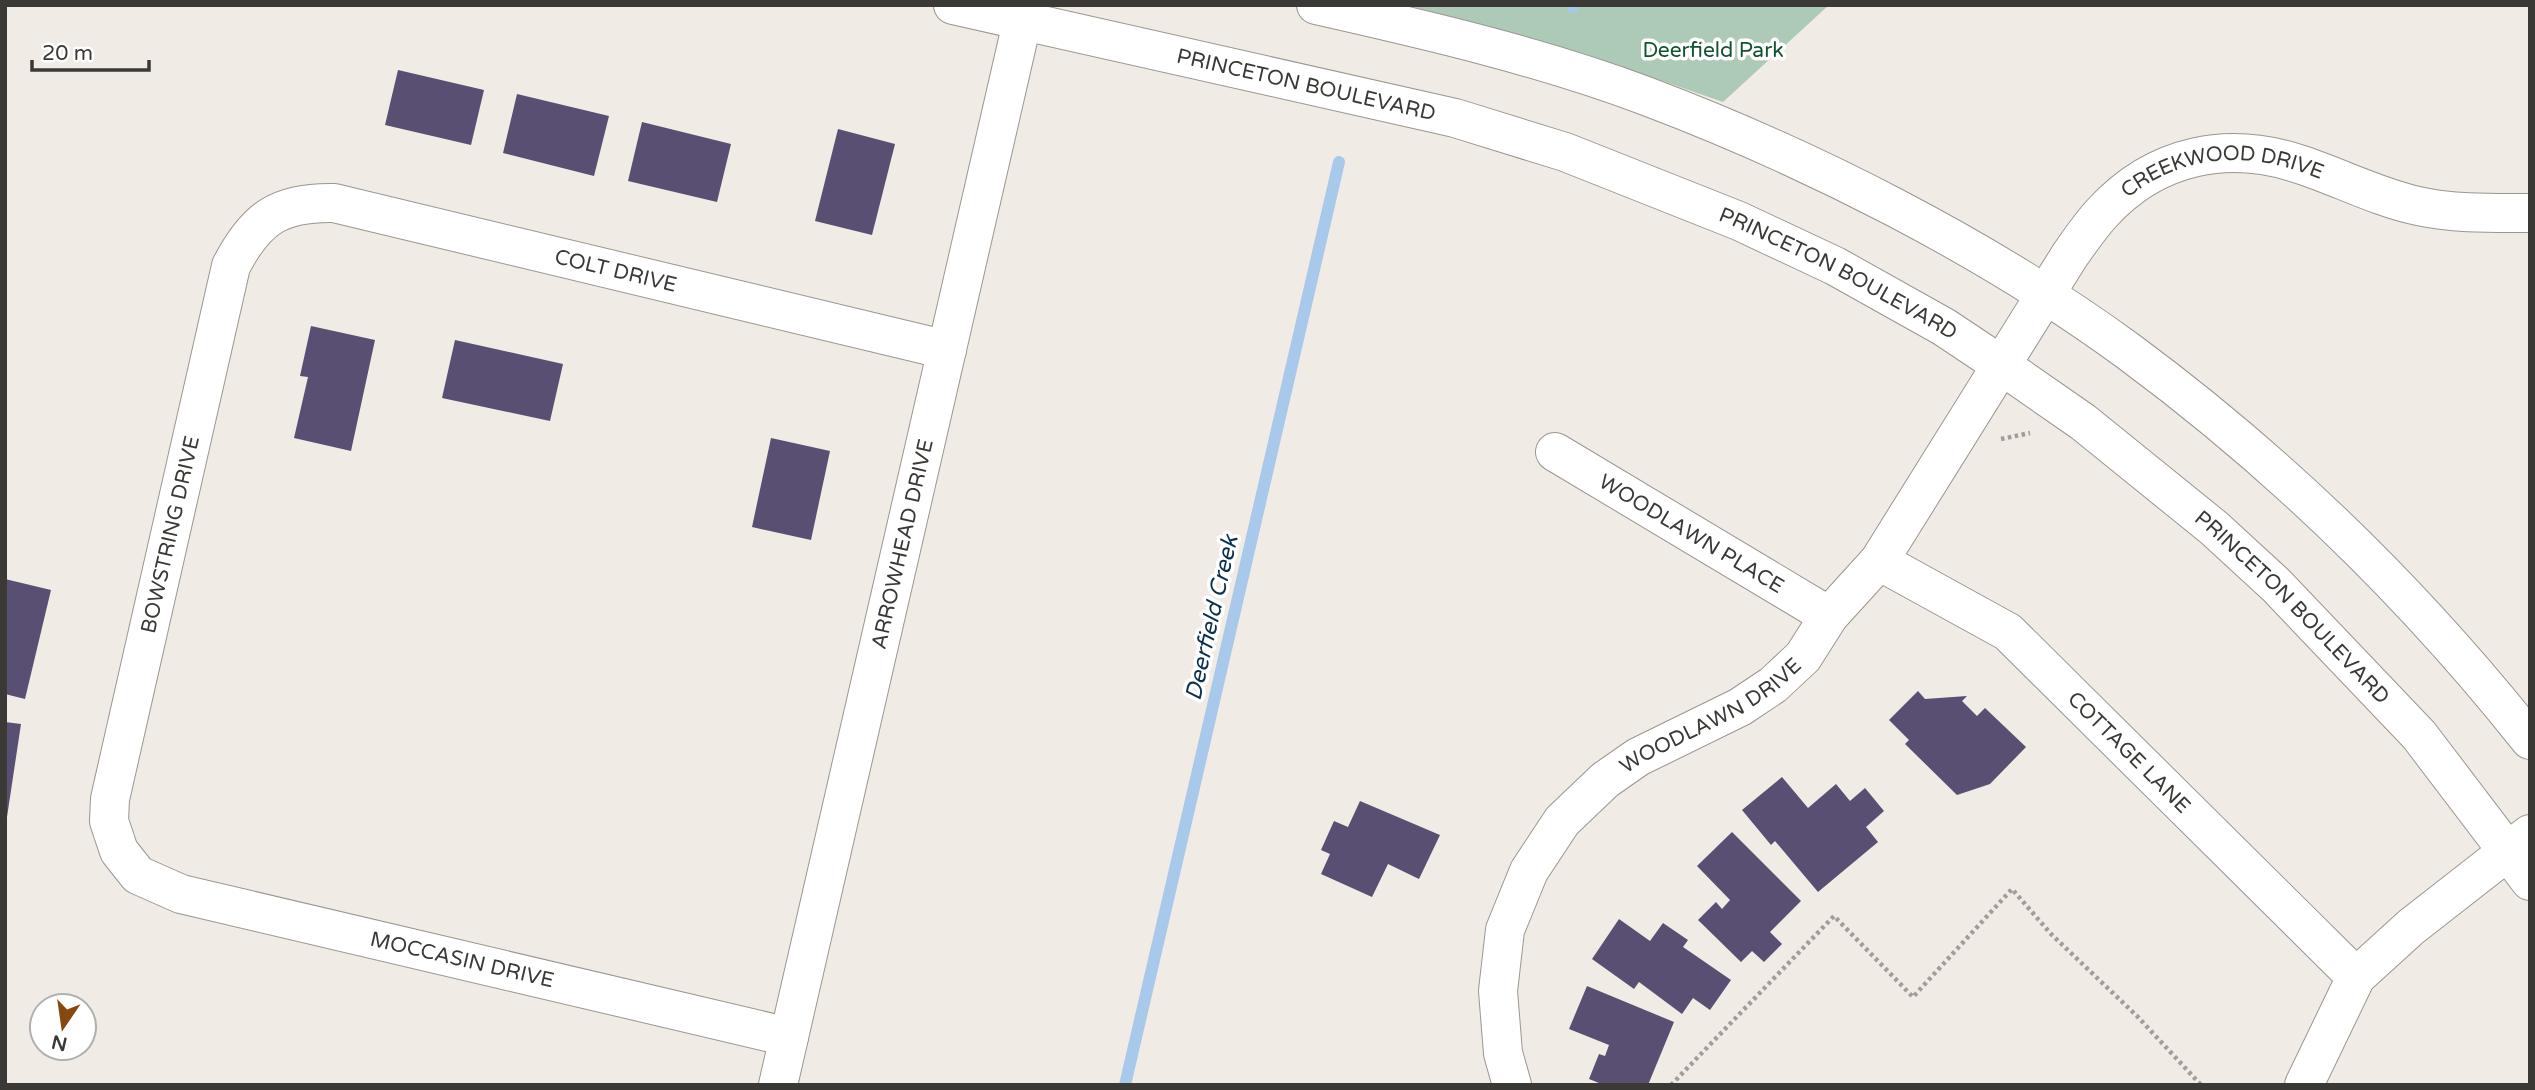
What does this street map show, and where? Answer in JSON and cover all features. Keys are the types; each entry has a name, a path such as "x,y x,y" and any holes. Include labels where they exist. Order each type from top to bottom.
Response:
{"street":[{"name":"PRINCETON BOULEVARD","path":"953,5 1024,13 1455,118 1565,152 1740,221 1835,266 1944,327 2001,365 2083,422 2214,528 2276,586 2519,842 2530,881"},
{"path":"1316,5 1456,37 1643,95 1821,171 1935,230 2045,295 2128,351 2257,454 2401,590 2530,740"},
{"name":"ARROWHEAD DRIVE","path":"778,1085 1024,13"},
{"name":"CREEKWOOD DRIVE","path":"2001,365 2070,255 2102,213 2127,190 2163,167 2210,153 2262,155 2302,165 2367,191 2418,206 2473,213 2530,213"},
{"name":"COLT DRIVE","path":"284,209 308,203 334,203 947,349"},
{"name":"BOWSTRING DRIVE","path":"138,875 119,851 109,821 110,799 231,266 245,239 284,209"},
{"name":"WOODLAWN DRIVE","path":"1512,1085 1503,1053 1499,991 1505,929 1529,871 1562,821 1605,780 1638,757 1740,706 1773,685 1803,657 1829,616 1879,561 2001,365"},
{"name":"WOODLAWN PLACE","path":"1555,452 1829,616"},
{"name":"COTTAGE LANE","path":"1879,561 2008,632 2356,977"},
{"path":"2304,1085 2356,977 2411,927 2519,842"},
{"name":"MOCCASIN DRIVE","path":"138,875 181,894 789,1037"}],"path":[{"path":"1671,1085 1834,916 1913,997 2012,889 2051,934 2137,1016 2201,1085"}],"green space":[{"name":"Deerfield Park","path":"1407,5 1829,5 1723,102 1585,54"}],"building":[{"path":"398,70 484,90 471,145 385,125"},
{"path":"517,94 609,116 594,176 503,153"},
{"path":"642,122 731,144 717,202 628,181"},
{"path":"838,129 895,144 872,235 815,221"},
{"path":"311,326 375,340 351,451 294,438 308,377 300,376"},
{"path":"455,340 563,364 550,421 442,398"},
{"path":"771,438 830,451 811,540 752,527"},
{"path":"5,579 51,590 25,699 5,694"},
{"path":"1918,691 1925,699 1967,696 1962,701 1977,716 1985,708 2026,747 1990,784 1957,795 1905,744 1909,740 1889,720"},
{"path":"5,722 21,724 7,817 5,817"},
{"path":"1782,777 1808,808 1836,784 1850,801 1865,788 1884,811 1866,827 1878,842 1818,892 1775,841 1771,845 1742,810"},
{"path":"1360,801 1440,835 1419,879 1388,864 1372,897 1321,874 1330,854 1321,850 1334,821 1348,827"},
{"path":"1732,832 1801,901 1770,932 1782,944 1764,962 1752,951 1741,962 1698,920 1716,902 1722,909 1730,900 1697,866"},
{"path":"1619,919 1650,941 1663,923 1688,940 1683,947 1731,980 1710,1010 1693,998 1682,1014 1639,982 1634,989 1592,959"},
{"path":"1587,986 1674,1022 1648,1085 1604,1085 1589,1079 1599,1054 1605,1056 1609,1045 1569,1029"}],"waterway":[{"name":"Deerfield Creek","path":"1125,1085 1339,162"}]}
